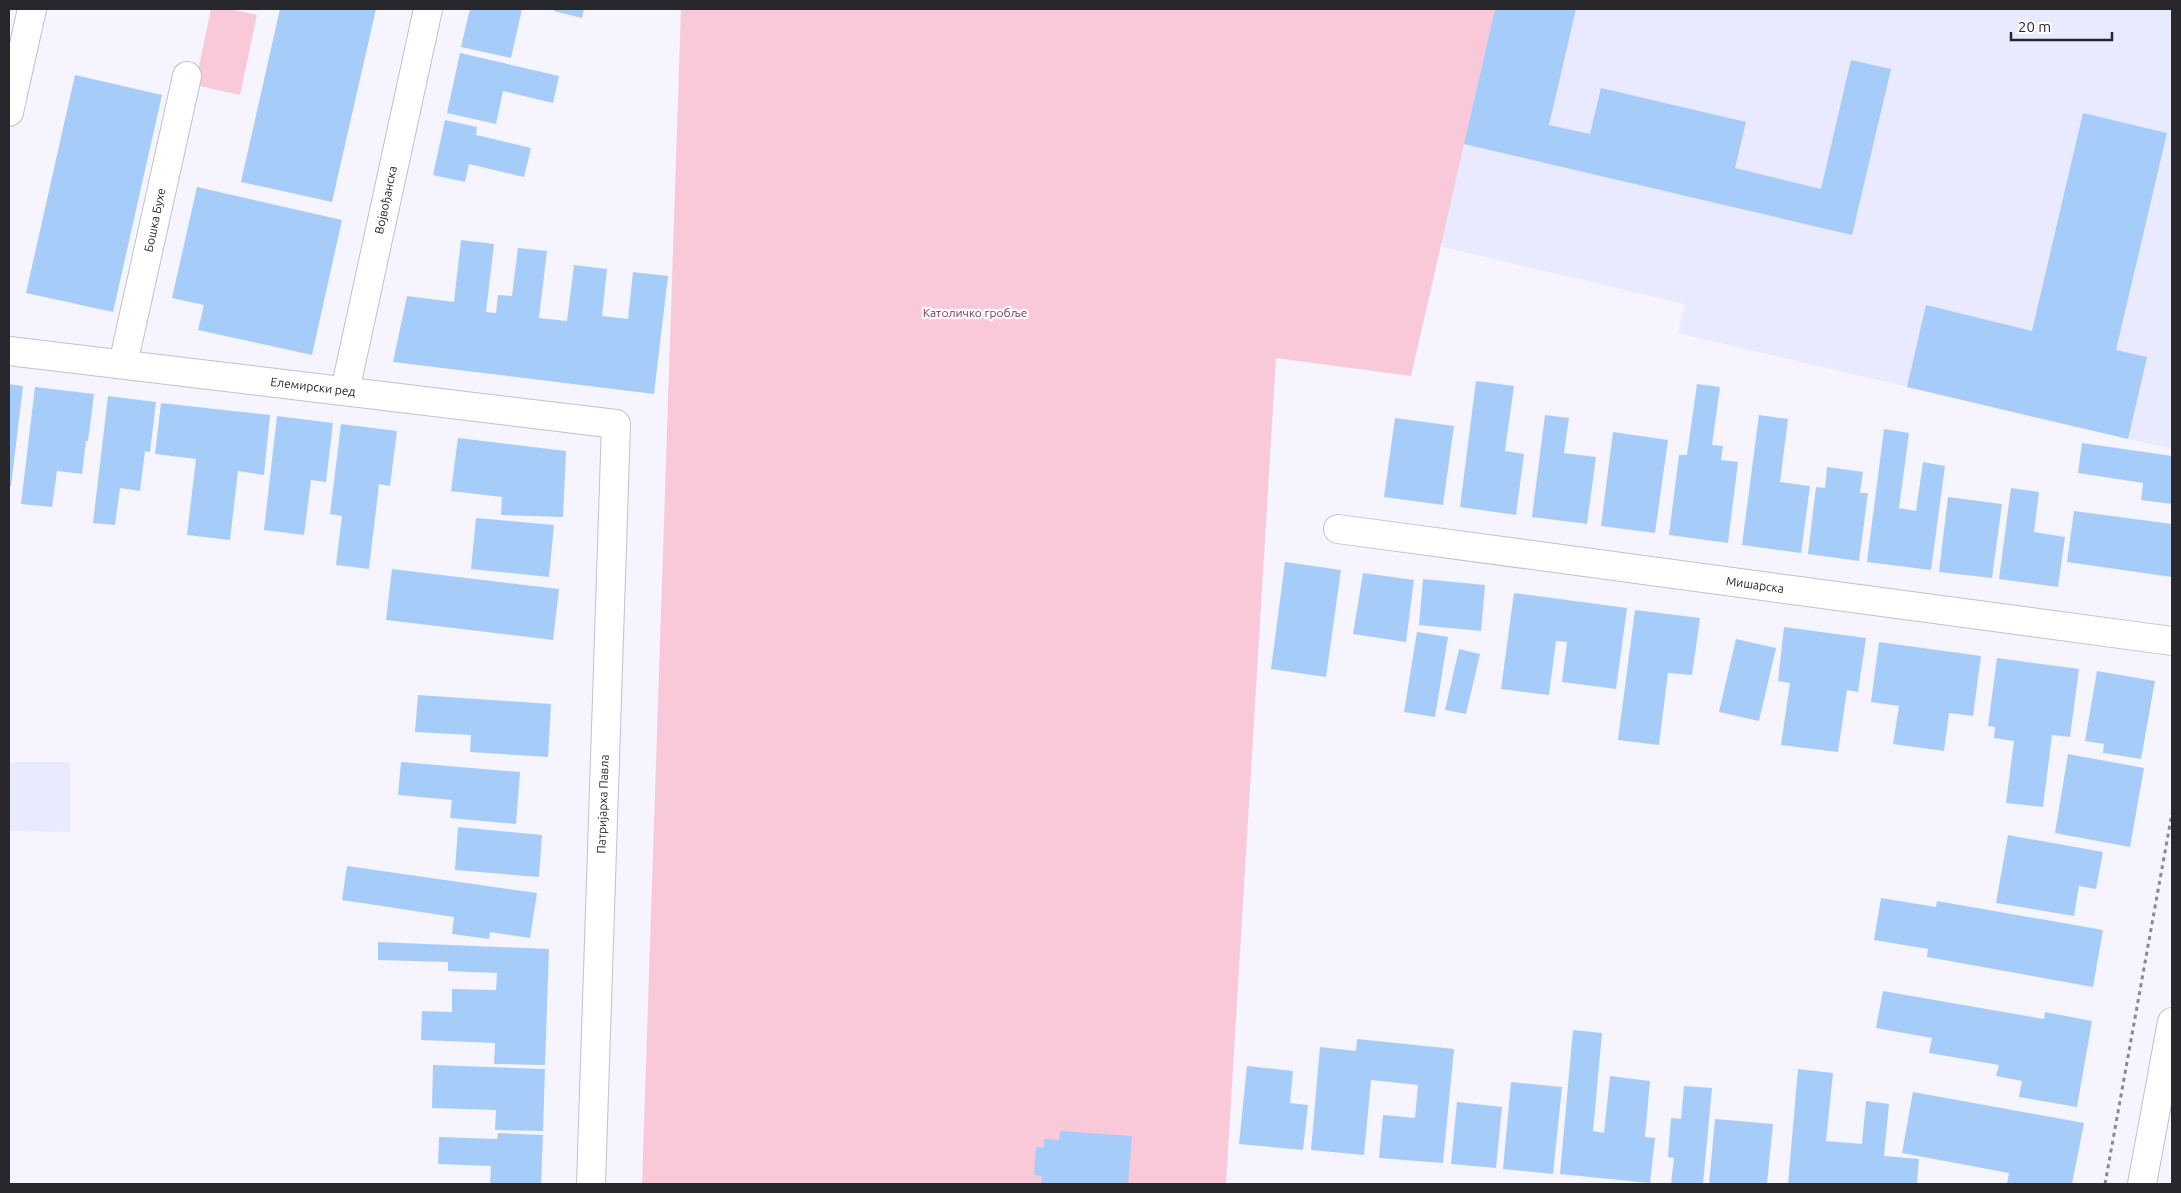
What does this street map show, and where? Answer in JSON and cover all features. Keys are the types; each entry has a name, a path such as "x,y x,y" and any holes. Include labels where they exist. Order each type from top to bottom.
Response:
{"street":[{"path":"9,112 32,9"},
{"name":"Војвођанска","path":"345,391 428,9"},
{"name":"Бошка Бухе","path":"123,364 187,76"},
{"name":"Елемирски ред","path":"9,350 616,424"},
{"name":"Патријарха Павла","path":"591,1184 616,424"},
{"name":"Мишарска","path":"1338,530 2172,641"},
{"path":"2142,1184 2172,1022"}],"path":[{"path":"2105,1184 2172,813"}],"shaded area":[{"path":"1495,9 2172,9 2172,449 1678,333 1685,304 1439,246"},
{"path":"9,762 70,762 70,832 9,831"}],"green space":[{"path":"211,9 230,9 257,15 240,95 195,85"},
{"name":"Католичко гробље","path":"681,9 1495,9 1411,376 1276,358 1226,1184 642,1184"}],"building":[{"path":"280,9 376,9 332,202 241,182"},
{"path":"470,9 522,9 511,58 461,47"},
{"path":"554,9 584,9 582,18 554,11"},
{"path":"1495,9 1576,9 1549,125 1590,134 1601,88 1746,122 1735,168 1821,189 1851,60 1891,69 1852,235 1464,144"},
{"path":"460,53 559,76 553,103 503,91 496,124 447,113"},
{"path":"75,75 162,95 113,312 26,293"},
{"path":"2083,113 2167,133 2116,350 2147,357 2128,439 1907,387 1926,305 2032,331"},
{"path":"445,120 477,127 476,135 531,148 524,177 469,164 465,182 433,175"},
{"path":"197,187 342,220 312,355 198,330 204,305 172,298"},
{"path":"461,240 494,244 486,312 496,313 498,295 512,296 518,248 547,251 539,318 567,321 574,265 607,269 602,316 628,319 633,272 668,276 654,394 393,362 407,296 454,302"},
{"path":"1476,381 1514,386 1505,451 1524,454 1516,515 1460,507"},
{"path":"9,384 23,386 11,486 9,486"},
{"path":"1697,384 1720,387 1712,445 1723,446 1721,460 1738,462 1728,543 1669,535 1679,455 1687,455"},
{"path":"35,387 94,394 82,474 57,471 52,507 21,504"},
{"path":"108,396 156,402 150,452 145,451 140,491 120,488 115,525 93,523"},
{"path":"161,403 270,415 264,475 238,471 230,540 187,535 196,459 155,454"},
{"path":"1545,415 1569,418 1564,453 1596,457 1587,524 1532,517"},
{"path":"1759,415 1788,419 1780,482 1810,486 1801,553 1742,545"},
{"path":"277,416 333,423 326,482 311,480 304,535 264,530"},
{"path":"1395,418 1454,426 1443,505 1384,497"},
{"path":"341,424 397,431 390,486 379,484 369,569 336,565 342,516 330,514"},
{"path":"1884,429 1909,433 1899,508 1916,511 1923,462 1945,466 1931,570 1867,562"},
{"path":"1613,432 1668,440 1655,533 1601,526"},
{"path":"458,438 566,451 563,517 501,515 502,497 451,491"},
{"path":"2082,443 2172,456 2172,504 2141,500 2143,483 2078,473"},
{"path":"1827,467 1863,472 1860,493 1868,493 1859,561 1808,554 1816,487 1825,488"},
{"path":"2011,488 2039,492 2034,532 2065,537 2058,587 1999,579"},
{"path":"1948,497 2002,504 1992,578 1939,572"},
{"path":"2074,511 2172,524 2172,577 2067,562"},
{"path":"476,518 554,525 549,577 471,569"},
{"path":"1285,562 1341,570 1326,677 1271,669"},
{"path":"392,569 559,589 553,640 386,620"},
{"path":"1363,573 1414,580 1406,642 1353,634"},
{"path":"1423,579 1485,585 1481,631 1419,625"},
{"path":"1514,593 1627,608 1616,689 1562,682 1567,642 1556,641 1549,695 1501,689"},
{"path":"1635,610 1700,618 1692,675 1668,673 1659,745 1618,740"},
{"path":"1784,627 1866,638 1858,692 1847,690 1838,752 1781,745 1790,683 1778,681"},
{"path":"1417,632 1448,637 1435,717 1404,712"},
{"path":"1736,639 1776,648 1759,721 1719,712"},
{"path":"1879,642 1981,656 1973,716 1949,713 1944,751 1893,744 1899,706 1871,702"},
{"path":"1459,649 1480,654 1466,714 1445,710"},
{"path":"1997,658 2079,669 2070,737 2052,735 2043,807 2006,803 2014,741 1994,738 1995,727 1988,726"},
{"path":"2097,671 2155,681 2141,759 2103,753 2104,744 2085,741"},
{"path":"418,695 551,704 548,757 470,752 471,735 415,732"},
{"path":"2068,754 2144,768 2130,847 2055,833"},
{"path":"401,762 520,772 516,824 450,818 452,800 398,795"},
{"path":"458,827 542,835 539,877 455,870"},
{"path":"2008,835 2103,852 2096,889 2079,886 2074,916 1996,903"},
{"path":"347,866 537,893 530,938 490,932 489,939 452,934 454,917 342,900"},
{"path":"1881,898 1936,907 1937,901 2103,930 2093,987 1927,957 1928,949 1874,940"},
{"path":"378,942 549,949 545,1065 494,1064 495,1043 421,1040 422,1011 452,1012 452,989 496,990 497,973 448,971 448,962 378,960"},
{"path":"1883,991 2044,1019 2045,1012 2092,1021 2077,1107 2019,1097 2022,1081 1996,1076 1999,1065 1929,1053 1932,1038 1876,1028"},
{"path":"1573,1030 1602,1033 1593,1131 1604,1133 1610,1076 1650,1081 1645,1137 1655,1138 1650,1183 1560,1174"},
{"path":"1357,1039 1454,1049 1443,1163 1379,1158 1383,1115 1415,1118 1418,1085 1371,1080 1364,1155 1311,1150 1320,1047 1356,1051"},
{"path":"433,1065 545,1069 543,1131 495,1130 496,1110 432,1108"},
{"path":"1247,1066 1293,1071 1290,1103 1308,1105 1303,1150 1239,1144"},
{"path":"1798,1069 1833,1073 1826,1141 1862,1144 1866,1101 1889,1104 1884,1156 1919,1159 1917,1184 1788,1184"},
{"path":"1511,1082 1562,1087 1553,1174 1503,1169"},
{"path":"1684,1086 1712,1088 1703,1184 1671,1184 1674,1158 1668,1157 1671,1118 1681,1119"},
{"path":"1913,1092 2084,1123 2072,1184 2007,1184 2009,1173 1902,1153"},
{"path":"1457,1102 1502,1107 1496,1168 1451,1164"},
{"path":"1715,1119 1773,1124 1767,1184 1709,1184"},
{"path":"1060,1131 1132,1136 1128,1184 1041,1184 1042,1176 1034,1175 1036,1147 1044,1148 1044,1139 1059,1140"},
{"path":"498,1133 543,1135 541,1184 490,1184 491,1166 438,1164 439,1137 497,1139"}]}
